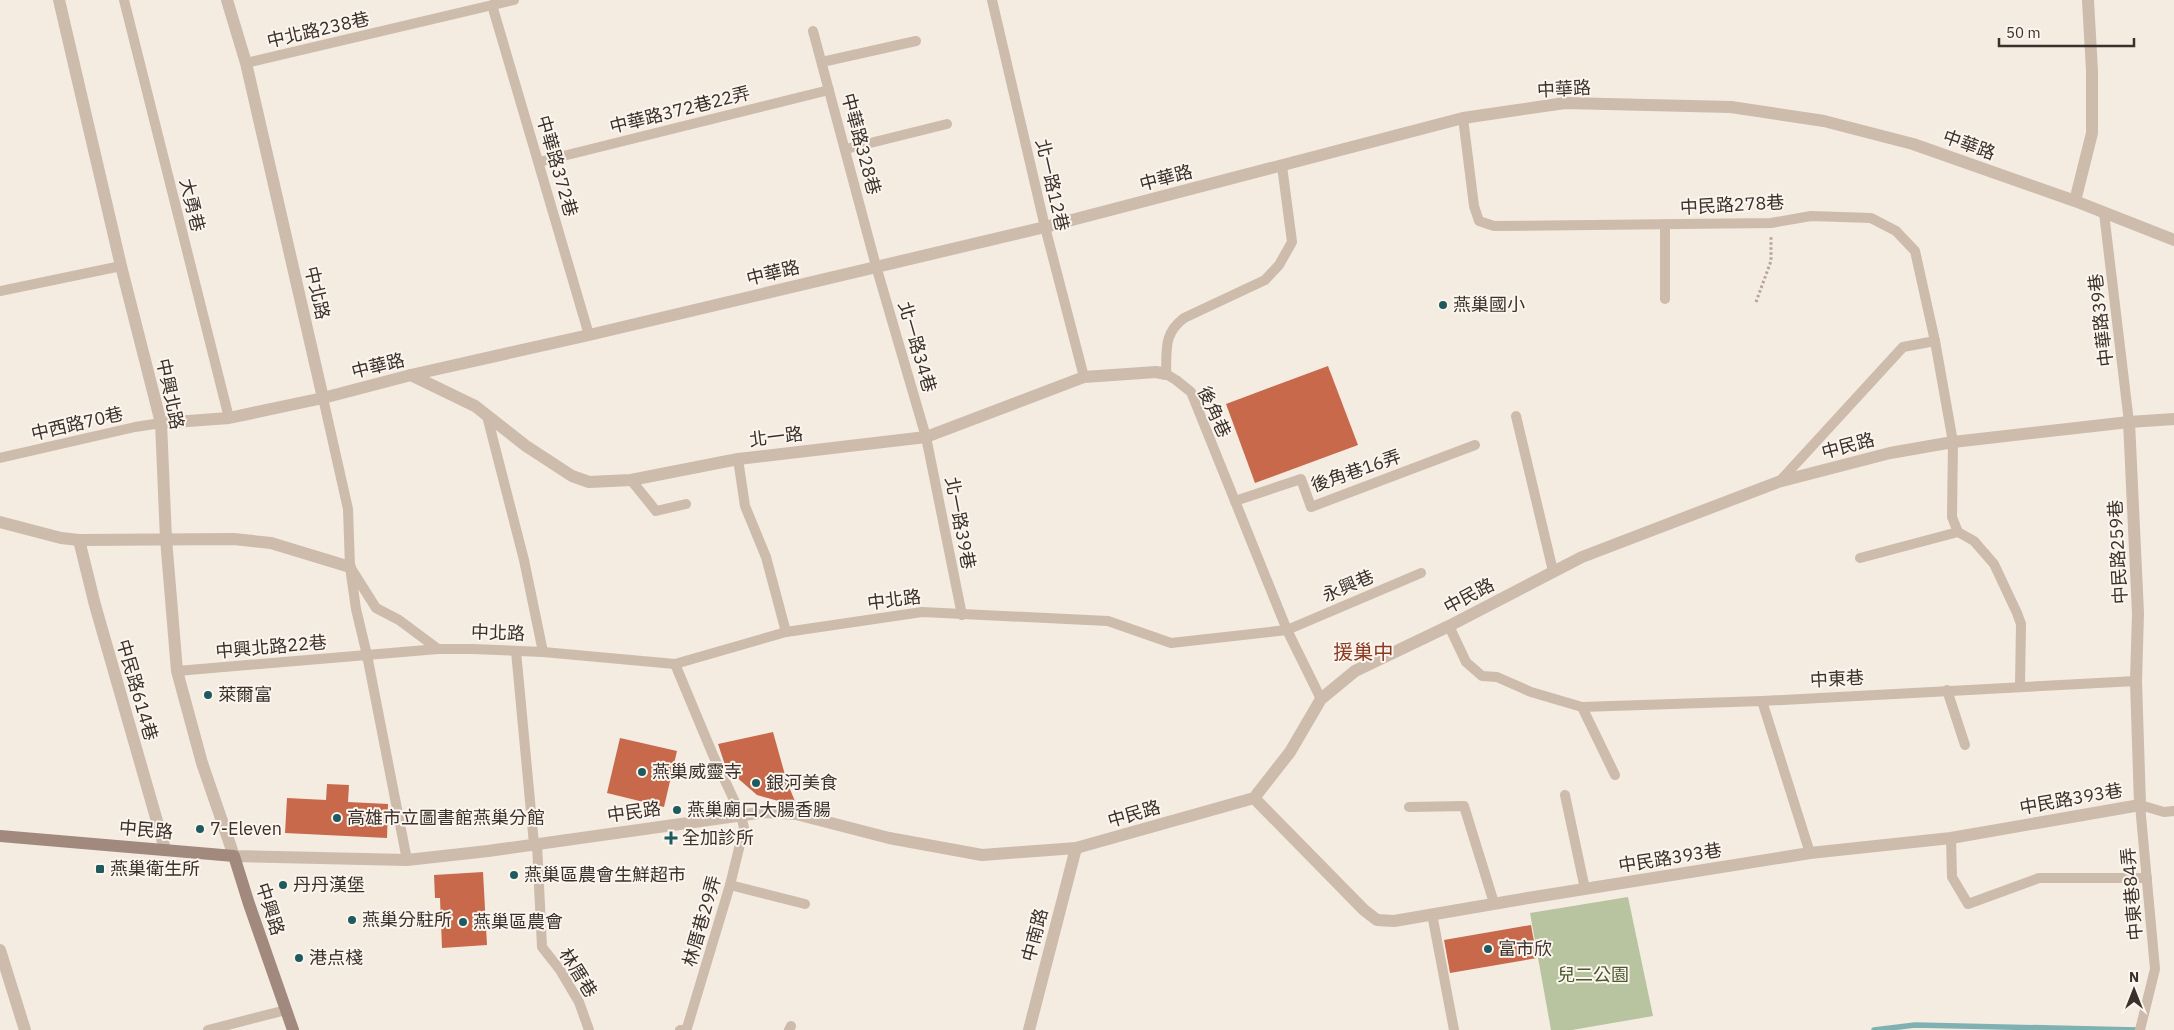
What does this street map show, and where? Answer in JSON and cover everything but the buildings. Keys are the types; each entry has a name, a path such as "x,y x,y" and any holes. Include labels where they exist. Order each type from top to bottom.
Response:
{"main road":[{"name":"中民路","path":"0,836 234,856"},
{"name":"中興路","path":"234,856 293,1030"}],"street":[{"name":"中興北路","path":"58,0 121,266 161,423 166,539 177,671 202,762 234,856"},
{"name":"中北路","path":"227,0 246,63 323,398"},
{"path":"2075,201 2092,132 2092,71 2088,0"},
{"name":"中華路","path":"161,423 228,418 323,398 411,375 589,335 1044,227 1463,118 1565,103 1731,107 1824,121 1913,144 2075,201 2174,240"},
{"name":"北一路","path":"411,375 475,406 526,446 572,476 589,482 631,480 738,459 926,437 1084,377 1156,372 1166,374"},
{"name":"中民路","path":"234,856 407,860 488,851 766,812 796,814 889,838 982,855 1076,848 1254,798 1290,752 1321,700 1355,671 1449,626 1582,557 1778,482 1890,453 1953,442 2129,422 2174,420"},
{"name":"中民路259巷","path":"2129,422 2138,613 2136,681"},
{"path":"0,522 61,538 78,540 234,539 271,543 350,567"},
{"name":"中民路614巷","path":"78,540 97,615 165,849"},
{"path":"2136,681 2140,805"},
{"name":"中民路393巷","path":"1254,798 1364,910 1377,920 1394,921 1494,903 1810,853 1951,838 2140,805"},
{"name":"中南路","path":"1029,1030 1076,848"},
{"path":"0,950 3,970 25,1030"}],"lane":[{"name":"大勇巷","path":"124,0 228,418"},
{"name":"中北路238巷","path":"246,63 514,0"},
{"name":"北一路12巷","path":"992,0 1044,227 1084,377"},
{"name":"中華路372巷","path":"492,5 589,335"},
{"name":"中華路328巷","path":"813,31 876,266"},
{"path":"822,62 916,41"},
{"name":"中華路372巷22弄","path":"539,162 829,90"},
{"name":"中民路278巷","path":"1463,118 1474,206 1479,221 1494,226 1771,222 1812,216 1871,218 1896,231 1915,251 1935,341 1953,442 1952,517 1958,532"},
{"path":"846,149 947,124"},
{"path":"1166,374 1168,338 1173,326 1184,318 1265,280 1279,265 1292,242 1282,166"},
{"name":"中華路39巷","path":"2104,213 2129,422"},
{"path":"1665,224 1665,299"},
{"path":"0,291 121,266"},
{"name":"北一路34巷","path":"876,266 926,437"},
{"path":"1778,482 1903,346 1935,341"},
{"name":"後角巷","path":"1166,374 1191,392 1287,630 1321,700"},
{"name":"中北路","path":"323,398 348,509 350,567 356,610 367,655 438,649 516,651 676,664 786,632 922,612 1108,620 1171,643 1287,630"},
{"path":"487,416 524,560 543,652"},
{"path":"1516,416 1553,571"},
{"name":"中西路70巷","path":"0,458 135,427 161,423"},
{"name":"北一路39巷","path":"926,437 962,615"},
{"name":"後角巷16弄","path":"1235,501 1300,479 1311,507 1475,445"},
{"path":"738,459 745,506 766,557 786,632"},
{"path":"631,480 656,511 686,504"},
{"path":"1860,558 1958,532 1974,541 1994,564 2021,624 2020,686"},
{"path":"350,567 376,608 399,620 438,649"},
{"name":"永興巷","path":"1287,630 1421,572"},
{"name":"中東巷","path":"1449,626 1466,662 1482,676 1497,677 1531,692 1582,707 1762,701 2136,681"},
{"name":"林厝巷","path":"516,651 535,844 542,947 560,970 579,1002 589,1030"},
{"path":"367,655 407,860"},
{"name":"中興北路22巷","path":"177,671 367,655"},
{"path":"676,664 713,755 741,815"},
{"path":"1947,690 1965,745"},
{"path":"1762,701 1810,853"},
{"path":"1582,707 1615,774"},
{"path":"1565,795 1585,889"},
{"path":"2140,805 2164,812 2174,811"},
{"name":"中東巷84弄","path":"2140,805 2156,969 2140,1030"},
{"path":"1409,807 1464,806 1494,903"},
{"name":"林厝巷29弄","path":"680,1030 687,1028 730,885 744,828 741,815"},
{"path":"1951,838 1952,877 1968,904 2039,878 2147,878"},
{"path":"730,885 806,904"},
{"path":"1432,914 1454,1030"},
{"path":"208,1030 286,1010"}],"path":[{"path":"1756,302 1771,261 1771,222"}],"green space":[{"name":"兒二公園","path":"1628,897 1653,1016 1572,1030 1551,1030 1530,913"}],"waterway":[{"path":"1874,1030 1915,1025 2138,1030"}],"place":[{"name":"燕巢國小","path":"1443,305"},
{"name":"萊爾富","path":"208,695"},
{"name":"燕巢威靈寺","path":"642,772"},
{"name":"銀河美食","path":"756,783"},
{"name":"燕巢廟口大腸香腸","path":"677,810"},
{"name":"高雄市立圖書館燕巢分館","path":"337,818"},
{"name":"7-Eleven","path":"200,829"},
{"name":"全加診所","path":"671,838"},
{"name":"燕巢衛生所","path":"100,869"},
{"name":"燕巢區農會生鮮超市","path":"514,875"},
{"name":"丹丹漢堡","path":"283,885"},
{"name":"燕巢分駐所","path":"352,920"},
{"name":"燕巢區農會","path":"463,922"},
{"name":"富市欣","path":"1488,949"},
{"name":"港点棧","path":"299,958"}],"district":[{"name":"援巢中","path":"1363,652"}]}
